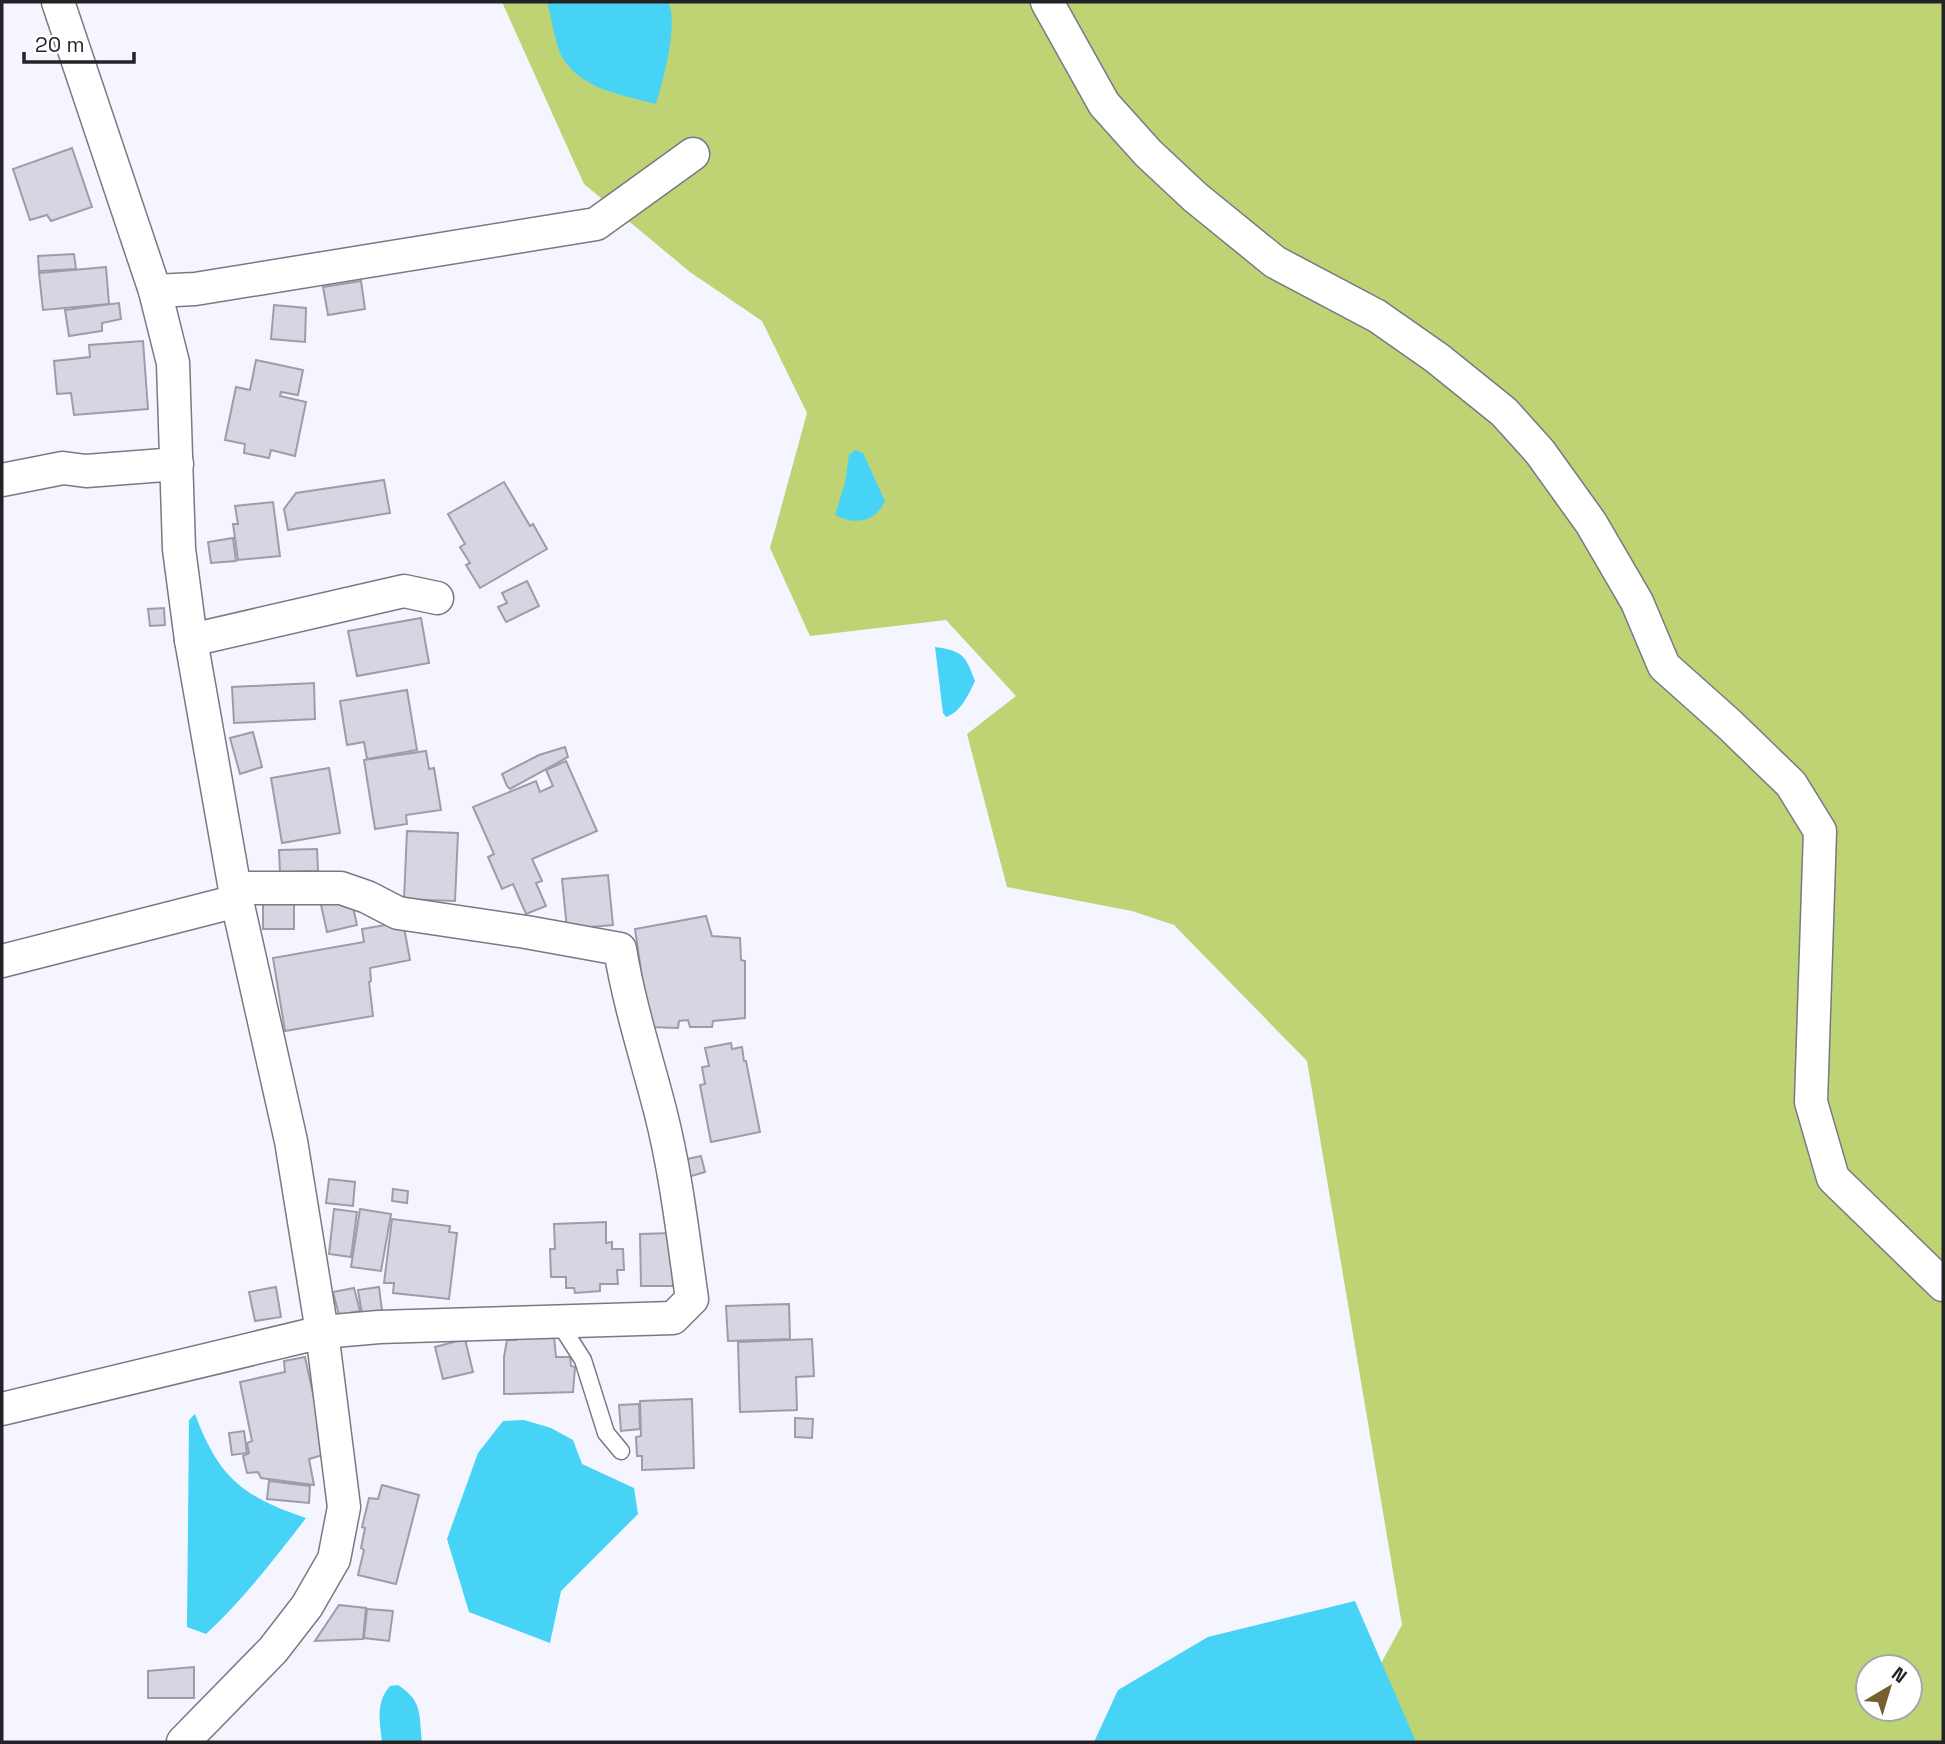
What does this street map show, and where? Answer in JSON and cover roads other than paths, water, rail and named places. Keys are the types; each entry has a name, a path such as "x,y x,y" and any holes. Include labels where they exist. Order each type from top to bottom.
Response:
{"street":[{"path":"58,2 155,291 173,363 179,549 191,640 236,895 291,1141 322,1332 344,1507 334,1559 307,1606 273,1650 183,1742"},
{"path":"1048,2 1104,104 1148,153 1195,197 1275,262 1377,316 1437,358 1504,412 1541,452 1591,523 1637,602 1664,666 1729,723 1791,784 1819,831 1811,1102 1833,1178 1943,1285"},
{"path":"155,291 194,289 596,225 693,155"},
{"path":"2,480 62,467 86,471 177,464"},
{"path":"191,640 404,591 437,598"},
{"path":"2,961 236,895 341,888 367,897 398,913 620,949 627,989 672,1167 692,1299 673,1318 379,1327 322,1332 2,1409"}],"lane":[{"path":"558,1321 583,1360 606,1433 621,1451"}],"water":[{"path":"547,2 668,2 671,11 671,37 656,104 602,89 579,76 561,55"},
{"path":"855,450 863,453 885,501 876,514 857,521 835,515 845,483 849,455"},
{"path":"935,647 952,650 962,656 975,681 960,707 946,717 943,713"},
{"path":"195,1414 213,1454 236,1482 265,1501 306,1518 246,1593 206,1634 187,1627 189,1420"},
{"path":"524,1420 551,1428 573,1440 582,1464 634,1488 638,1514 561,1591 550,1643 469,1612 447,1539 478,1453 503,1421"},
{"path":"1355,1601 1416,1742 1094,1742 1118,1690 1208,1637"},
{"path":"398,1685 416,1703 422,1742 382,1742 380,1706 390,1686"}]}
